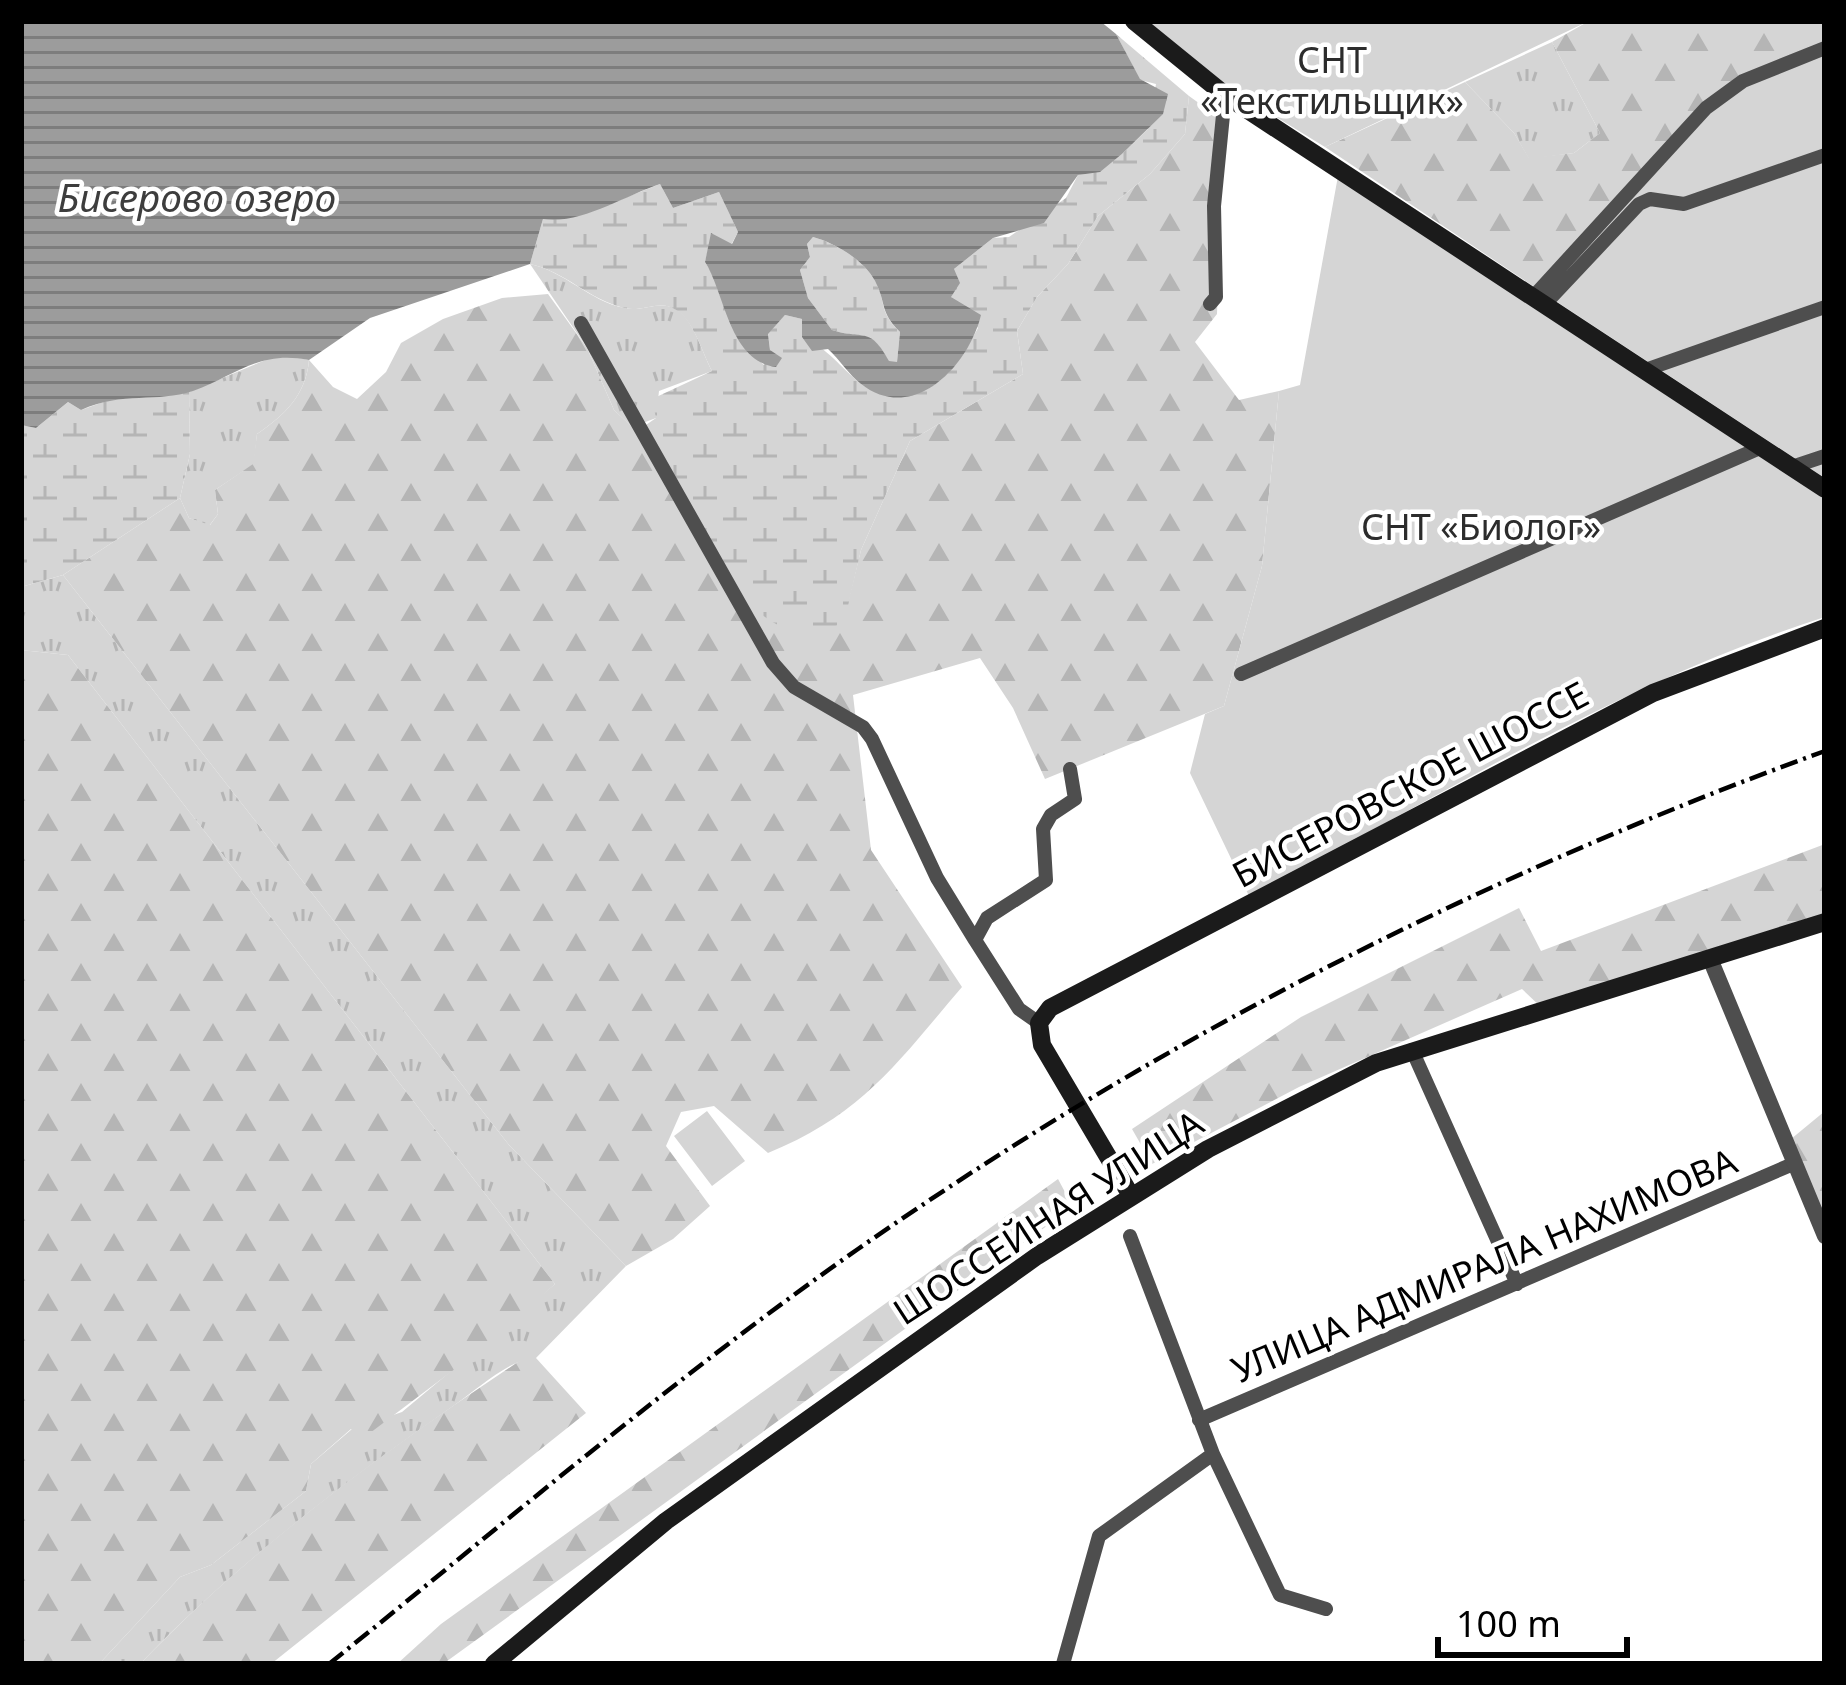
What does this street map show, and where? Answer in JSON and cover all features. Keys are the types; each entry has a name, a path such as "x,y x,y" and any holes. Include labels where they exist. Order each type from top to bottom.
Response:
{"main road":[{"path":"1134,21 1225,95 1825,489"},
{"name":"БИСЕРОВСКОЕ ШОССЕ","path":"1039,1023 1064,1001 1653,693 1825,628"},
{"name":"ШОССЕЙНАЯ УЛИЦА","path":"494,1664 666,1521 1130,1194 1261,1120 1412,1050 1825,922"},
{"path":"1039,1023 1042,1045 1130,1194"}],"street":[{"path":"1539,300 1706,108 1743,81 1825,48"},
{"path":"1210,304 1216,297 1214,206 1225,95"},
{"path":"1539,300 1639,204 1650,200 1684,204 1825,155"},
{"path":"1645,370 1825,307"},
{"path":"580,323 773,663 794,687 863,727 883,755 937,878 1019,1009 1039,1023"},
{"path":"1240,674 1762,447"},
{"path":"1792,467 1825,456"},
{"path":"975,940 987,918 1046,880 1043,829 1051,815 1075,800 1070,769"},
{"path":"1711,961 1825,1236"},
{"path":"1412,1050 1517,1284"},
{"name":"УЛИЦА АДМИРАЛА НАХИМОВА","path":"1199,1420 1793,1164"},
{"path":"1130,1236 1199,1420 1280,1595 1326,1609"},
{"path":"1063,1664 1099,1536 1214,1454"}],"green space":[{"name":"СНТ «Текстильщик»","path":"1147,21 1589,21 1325,147 1229,88"},
{"path":"1589,21 1825,21 1825,48 1539,290 1325,147 1465,82 1514,133 1529,158 1574,153 1600,133 1552,42"},
{"path":"1116,34 1189,96 1185,134 1150,174 1098,216 1068,264 1037,297 1017,331 1023,374 910,441 861,550 844,623 808,634 780,626 754,608 708,551 643,427 656,418 652,399 712,371 694,331 672,308 624,308 530,264 543,219 584,214 660,184 673,208 719,192 738,232 731,245 712,234 705,262 752,353 764,365 770,350 768,333 785,315 802,319 802,337 827,352 864,386 918,392 953,368 978,328 951,297 954,269 993,238 1009,237 1066,198 1078,175 1123,153 1148,129 1156,84 1140,80"},
{"path":"1552,42 1600,133 1574,153 1529,159 1514,133 1465,82"},
{"path":"1825,48 1825,478 1539,290 1706,108 1743,81"},
{"path":"1189,96 1224,121 1217,314 1195,342 1239,400 1279,391 1262,566 1224,706 1045,779 1013,708 980,658 853,695 871,850 962,987 897,1063 854,1103 801,1138 768,1153 714,1106 681,1112 666,1146 710,1206 673,1239 626,1266 509,1145 63,575 180,498 189,518 210,525 218,514 215,490 253,464 257,434 292,403 304,384 309,360 333,387 357,399 386,372 401,343 443,319 502,298 548,294 587,348 614,410 843,623 861,550 910,441 1023,374 1017,331 1037,297 1068,264 1098,216 1150,174 1185,134"},
{"name":"СНТ «Биолог»","path":"1338,176 1825,499 1825,617 1675,674 1603,708 1249,896 1190,773 1205,714 1224,706 1262,566 1279,391 1300,385"},
{"path":"813,237 848,253 870,273 888,318 900,332 897,362 889,362 877,343 865,336 832,330 808,298 800,270 810,257 807,244"},
{"path":"530,264 611,304 631,309 659,305 680,312 712,371 659,391 656,418 632,427 614,410 587,348"},
{"path":"280,354 309,360 299,394 257,434 254,464 215,490 218,514 209,526 189,518 180,498 190,454 189,392"},
{"path":"189,392 190,454 180,498 63,575 21,587 21,425 36,428 68,402 81,410 123,395"},
{"path":"63,575 509,1145 626,1266 536,1358 494,1376 332,1494 252,1559 140,1664 99,1664 180,1577 211,1565 306,1491 311,1464 352,1429 402,1412 555,1284 68,655 21,650 21,587"},
{"path":"21,650 68,655 555,1284 492,1341 362,1439 351,1429 311,1464 306,1491 211,1565 180,1577 99,1664 21,1664"},
{"path":"1825,844 1825,922 1543,1009 1522,989 1299,1087 1152,1164 1132,1129 1301,1017 1519,908 1541,951"},
{"path":"707,1111 745,1161 712,1186 674,1136"},
{"path":"1825,1111 1825,1236 1785,1144"},
{"path":"1058,1179 1073,1207 443,1664 397,1664 441,1624"},
{"path":"524,1358 536,1358 586,1413 271,1664 140,1664 229,1579 323,1500"}],"water":[{"name":"Бисерово озеро","path":"21,21 1100,21 1116,34 1140,79 1168,94 1163,114 1100,172 1078,175 1044,223 993,238 954,269 960,283 951,297 981,315 952,370 919,393 900,398 861,384 828,349 812,351 802,337 802,319 785,315 768,334 770,350 782,358 776,367 760,362 738,339 705,262 711,233 732,244 738,232 719,192 673,208 660,184 587,214 543,219 530,264 370,318 309,360 262,361 180,394 111,401 81,410 68,402 36,428 21,425","holes":["813,237 839,248 870,273 886,313 900,332 897,362 889,361 871,338 832,330 808,298 800,270 810,257 807,244"]}],"railway":[{"path":"329,1664 790,1298 971,1173 1087,1100 1325,968 1448,908 1698,799 1825,751"}]}
